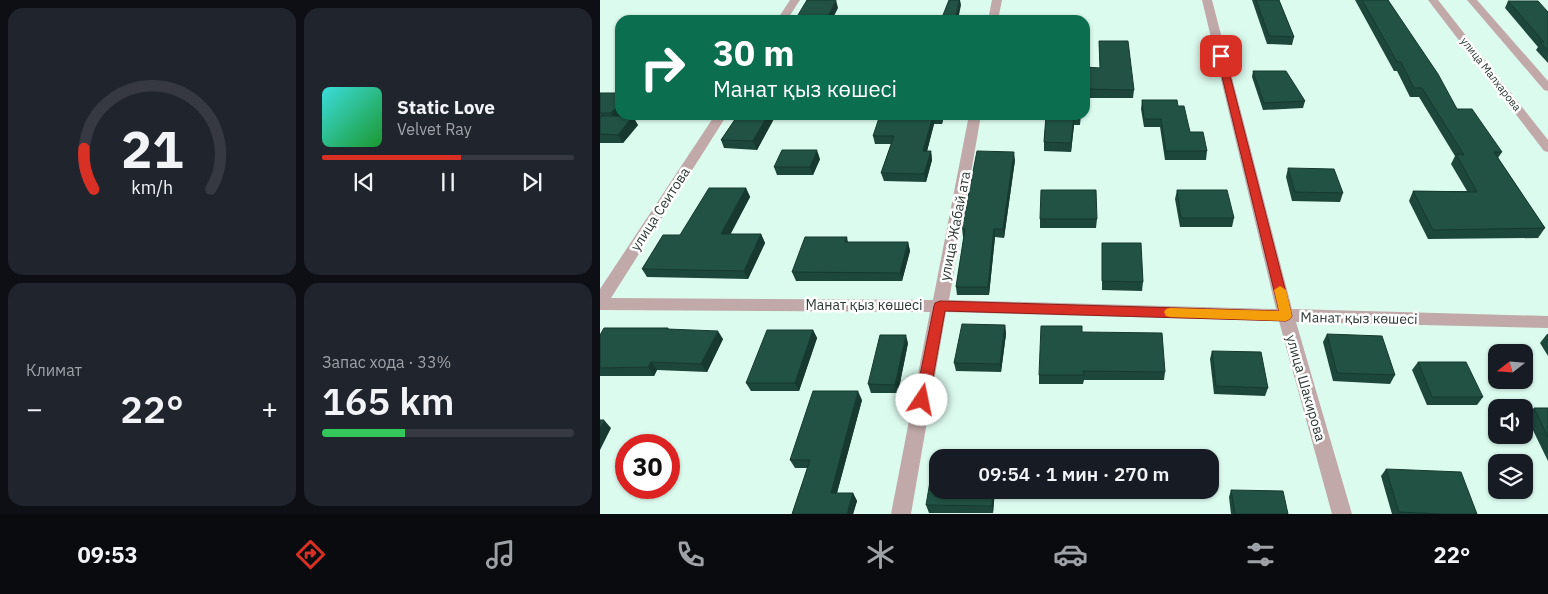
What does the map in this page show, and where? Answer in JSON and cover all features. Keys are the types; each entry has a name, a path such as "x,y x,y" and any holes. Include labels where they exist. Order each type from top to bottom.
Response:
{"street":[{"path":"785,15 795,0"},
{"path":"994,15 997,0"},
{"name":"улица Шакирова","path":"1207,0 1286,316 1342,514"},
{"name":"улица Малхарова","path":"1433,0 1548,148"},
{"path":"1472,0 1548,88"},
{"name":"улица Сеитова","path":"600,303 718,120"},
{"name":"улица Жабай ата","path":"901,514 974,120"},
{"name":"Манат қыз көшесі","path":"600,303 940,306 1548,322"}],"building":[{"path":"807,0 836,0 828,15 798,15"},
{"path":"949,0 959,0 956,15 943,15"},
{"path":"1256,0 1279,0 1294,37 1269,36"},
{"path":"1362,0 1388,0 1438,74 1457,109 1472,109 1502,152 1494,152 1545,228 1433,230 1413,191 1477,192 1456,154 1464,155 1422,88 1414,88 1401,62 1397,62"},
{"path":"1508,1 1538,1 1548,12 1548,51 1540,42 1544,42"},
{"path":"1099,41 1128,41 1134,90 1090,89 1090,67 1100,68"},
{"path":"1253,71 1286,71 1305,101 1264,103"},
{"path":"600,93 615,93 615,109 611,113 600,113"},
{"path":"1142,100 1177,100 1178,106 1184,106 1190,132 1203,132 1207,151 1166,151 1161,119 1144,119"},
{"path":"600,116 615,116 615,120 630,120 618,135 600,134"},
{"path":"735,120 765,120 753,141 721,140"},
{"path":"878,120 932,120 923,151 931,151 924,174 881,173 894,136 873,136"},
{"path":"1046,120 1074,120 1071,143 1044,142"},
{"path":"782,150 817,150 810,167 774,167"},
{"path":"977,151 1014,152 1003,229 994,229 988,287 956,287 965,229 962,228"},
{"path":"1288,168 1334,169 1343,193 1295,192"},
{"path":"709,188 746,188 721,234 761,234 744,271 642,269 663,235 680,235"},
{"path":"1041,190 1096,190 1097,219 1040,219"},
{"path":"1177,190 1227,190 1234,218 1181,218"},
{"path":"805,237 847,237 845,242 908,242 900,273 792,272"},
{"path":"1102,243 1141,243 1143,282 1102,281"},
{"path":"962,324 1005,325 1000,364 954,363"},
{"path":"1041,326 1082,326 1082,332 1162,333 1165,372 1083,371 1084,375 1039,375"},
{"path":"604,328 668,328 718,331 701,364 651,362 648,367 600,368 600,335"},
{"path":"767,330 813,330 795,383 746,383"},
{"path":"1327,334 1382,336 1395,375 1337,373"},
{"path":"880,335 906,335 895,385 868,384"},
{"path":"1212,351 1261,352 1268,388 1216,386"},
{"path":"1418,362 1466,362 1483,397 1432,397"},
{"path":"813,391 858,391 831,493 853,493 847,514 792,514 810,460 790,460"},
{"path":"1534,408 1548,408 1548,437"},
{"path":"600,420 604,420 600,428"},
{"path":"1386,469 1461,472 1477,514 1399,512"},
{"path":"929,487 929,499 992,499 992,506 926,505"},
{"path":"1231,490 1283,491 1288,514 1235,514"}],"slow traffic":[{"path":"1170,312 1286,316 1280,290"}],"route":[{"path":"922,400 940,306 1286,316 1221,56"}]}
